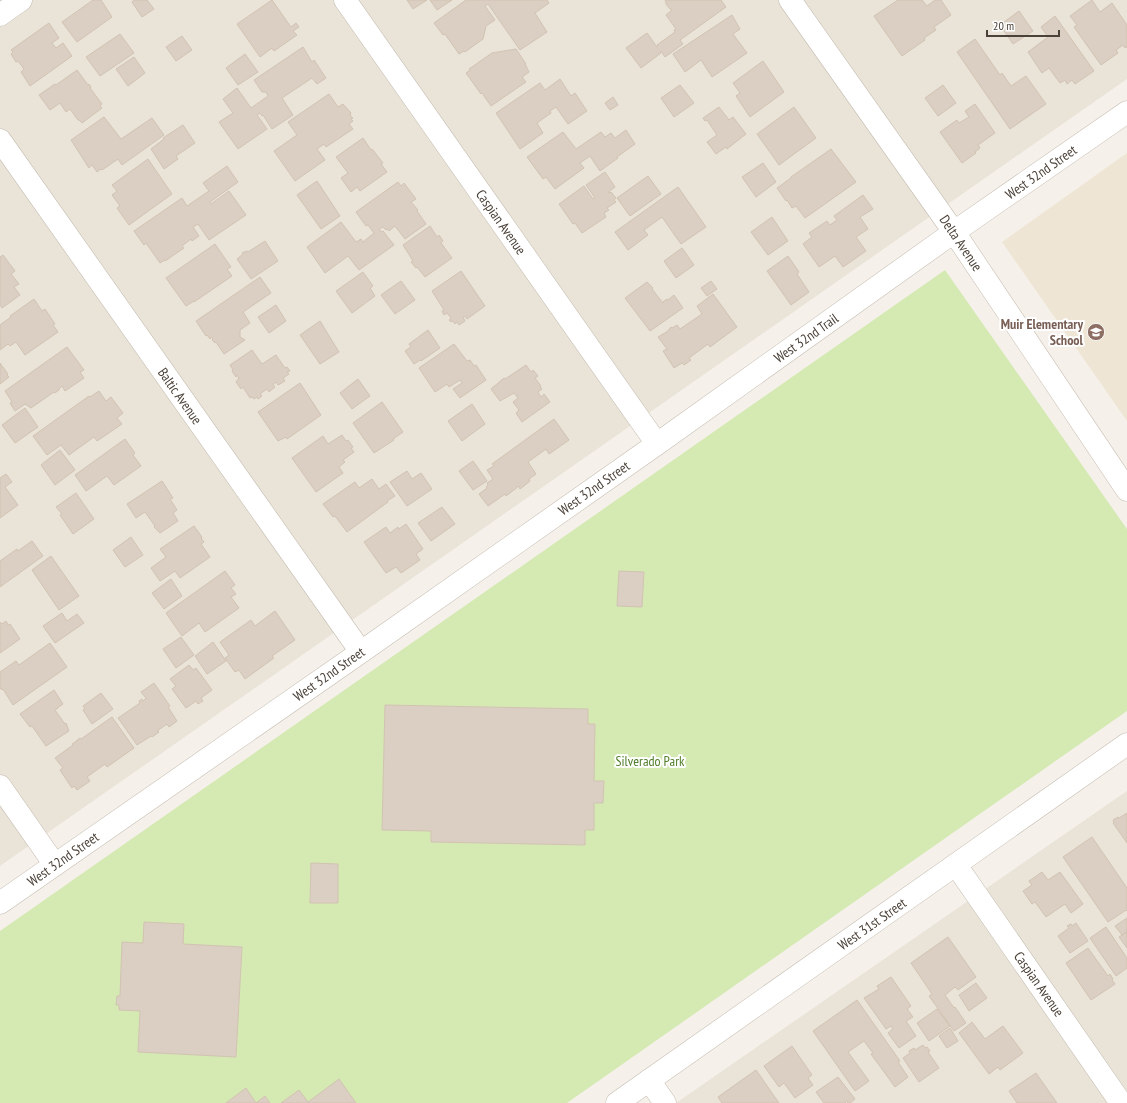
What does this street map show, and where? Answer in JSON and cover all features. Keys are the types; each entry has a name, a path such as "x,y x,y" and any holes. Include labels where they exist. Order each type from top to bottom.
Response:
{"street":[{"path":"0,15 21,0"},
{"name":"Caspian Avenue","path":"345,0 657,444"},
{"name":"Delta Avenue","path":"790,0 954,232 1127,490"},
{"name":"West 32nd Street","path":"954,232 1127,112"},
{"name":"Baltic Avenue","path":"0,140 360,652"},
{"name":"West 32nd Trail","path":"657,444 954,232"},
{"name":"West 32nd Street","path":"0,903 657,444"},
{"name":"West 31st Street","path":"617,1103 1127,744"},
{"path":"0,786 55,865"},
{"name":"Caspian Avenue","path":"956,865 1121,1103"},
{"path":"649,1080 665,1103"}],"shaded area":[{"path":"0,0 1127,0 1127,79 0,866"},
{"name":"Muir Elementary School","path":"1127,153 1127,421 1002,242"},
{"path":"1127,791 1127,1103 676,1103"}],"green space":[{"name":"Silverado Park","path":"945,270 1127,529 1127,711 567,1103 0,1103 0,931"}],"building":[{"path":"93,0 101,0 112,17 77,42 62,22"},
{"path":"134,0 147,0 154,9 142,17 132,2"},
{"path":"272,0 291,27 296,23 299,27 293,31 297,35 274,51 272,48 260,57 237,24"},
{"path":"407,0 427,0 413,9"},
{"path":"430,0 452,0 437,10"},
{"path":"466,0 547,0 549,3 535,13 547,32 520,50 488,4 485,6 495,20 486,26 483,39 465,52 464,51 459,54 445,34 443,35 434,23"},
{"path":"665,0 721,0 726,7 680,40 683,44 665,57 661,51 661,53 641,68 626,48 647,33 657,47 657,45 675,32 674,30 676,29 666,15 672,10 666,4"},
{"path":"898,0 922,0 927,6 935,0 941,0 951,15 934,27 936,30 924,38 925,40 902,56 874,16"},
{"path":"1092,0 1100,12 1112,3 1127,25 1127,47 1125,48 1123,45 1116,50 1118,53 1101,65 1074,27 1077,25 1070,16"},
{"path":"1019,11 1033,31 1013,44 1000,25"},
{"path":"732,15 740,29 733,34 747,53 712,77 701,60 685,72 673,54"},
{"path":"1055,16 1094,71 1075,84 1072,80 1067,84 1065,80 1060,83 1049,68 1042,73 1028,52 1048,37 1041,27"},
{"path":"49,23 59,38 52,43 56,48 63,43 72,56 30,86 21,72 24,69 18,61 16,62 11,54 13,52 11,50"},
{"path":"120,34 134,53 100,76 86,57"},
{"path":"182,36 192,50 176,61 166,47"},
{"path":"975,39 1000,75 1002,73 1011,86 1026,76 1046,104 1010,129 957,52"},
{"path":"303,47 312,62 314,60 326,78 317,84 312,78 282,98 293,115 272,129 263,115 262,116 260,113 257,115 267,129 238,149 219,122 233,113 223,99 237,88 251,108 268,96 266,92 262,92 254,80"},
{"path":"516,49 526,64 529,72 522,77 526,82 491,106 466,73 470,70 469,69 492,53"},
{"path":"245,54 258,72 238,85 226,68"},
{"path":"134,57 145,73 128,86 116,69"},
{"path":"763,61 784,92 750,117 736,96 740,93 733,83"},
{"path":"77,70 88,85 89,84 91,87 90,88 102,104 100,106 102,108 82,123 70,109 66,112 60,103 50,110 39,95"},
{"path":"560,79 571,96 575,93 587,111 568,124 556,107 550,111 551,113 537,123 543,133 520,149 496,113 540,83 545,90"},
{"path":"680,85 694,103 674,117 661,98"},
{"path":"943,85 956,103 938,116 925,98"},
{"path":"329,94 338,107 343,104 351,113 350,115 353,118 351,119 353,121 349,124 353,129 326,147 324,144 317,149 325,160 295,181 274,151 297,135 288,122"},
{"path":"613,97 618,105 610,110 605,103"},
{"path":"975,104 995,133 978,145 980,148 975,152 976,153 962,163 940,132 957,120 959,123 969,117 965,111"},
{"path":"719,107 729,120 733,117 746,134 727,149 726,147 716,154 707,142 717,135 707,120 705,121 703,118"},
{"path":"794,107 816,138 779,165 757,134"},
{"path":"104,117 121,139 152,118 164,135 122,165 118,159 97,172 92,165 89,168 71,140"},
{"path":"183,125 195,143 176,156 178,159 164,169 151,149 164,139 163,138"},
{"path":"626,130 635,144 600,171 590,156 580,163 584,168 555,189 546,177 543,179 527,157 563,132 576,149 601,132 605,137 611,133 615,138"},
{"path":"363,138 371,150 372,149 383,163 381,164 387,172 360,191 357,187 351,192 341,178 348,173 336,157"},
{"path":"831,149 856,182 805,218 796,206 792,208 777,188"},
{"path":"148,159 172,194 129,225 117,208 120,206 112,195 117,191 112,185"},
{"path":"763,163 776,182 756,197 742,177"},
{"path":"227,166 238,182 210,202 211,204 229,191 246,215 209,240 198,224 193,227 199,236 192,241 191,239 182,246 184,248 160,263 146,243 144,245 134,231 182,198 187,206 209,191 203,183"},
{"path":"605,172 615,187 608,192 611,192 616,198 614,200 616,202 607,208 609,210 604,213 606,217 582,233 575,223 573,224 559,204 584,186 593,199 595,198 586,185"},
{"path":"648,176 661,194 630,216 617,198"},
{"path":"317,181 340,216 321,229 297,195"},
{"path":"398,182 401,186 404,183 416,199 411,202 418,210 417,211 426,224 405,239 395,226 389,231 383,227 379,229 381,232 383,231 394,245 359,270 348,256 325,273 307,247 341,222 356,242 361,239 363,242 374,233 368,225 366,226 356,212"},
{"path":"678,187 706,227 681,244 662,217 644,230 648,235 628,250 615,232"},
{"path":"863,195 873,209 860,217 868,229 856,237 866,251 843,267 835,256 819,267 803,244 812,237 809,233 827,221 830,225 837,220 834,216"},
{"path":"772,217 788,241 768,255 751,232"},
{"path":"430,226 437,237 439,235 443,241 441,243 452,258 425,277 411,262 413,261 403,245"},
{"path":"265,241 278,261 251,279 237,259 243,254 242,253 248,252"},
{"path":"215,244 231,267 227,269 232,276 186,306 166,278"},
{"path":"682,248 694,265 676,278 664,261"},
{"path":"3,255 15,271 11,274 19,284 14,287 20,295 2,308 0,305 0,257"},
{"path":"788,256 799,272 797,274 809,292 791,305 767,271"},
{"path":"461,271 485,306 467,319 465,316 463,317 465,321 459,325 457,322 455,324 453,321 451,322 449,320 451,318 447,313 444,315 442,311 444,310 432,291"},
{"path":"363,272 373,286 370,288 375,296 352,313 336,291"},
{"path":"260,277 271,293 243,312 250,323 240,330 240,337 245,340 224,354 216,342 215,343 212,340 212,337 210,339 207,335 206,336 196,321"},
{"path":"401,281 415,300 395,314 381,295"},
{"path":"711,281 717,289 707,296 701,288"},
{"path":"647,282 663,303 674,295 683,308 650,331 625,298"},
{"path":"713,294 737,327 710,347 708,344 689,358 691,360 684,365 682,363 674,368 663,351 667,349 658,337 668,331 671,327 672,328 677,325 680,329 702,314 697,306"},
{"path":"34,299 42,311 45,309 55,324 53,325 58,332 25,355 16,342 10,346 8,344 0,350 0,325"},
{"path":"276,305 286,321 269,333 258,317"},
{"path":"320,321 339,352 320,364 300,335"},
{"path":"428,330 440,348 414,364 405,351 411,347 409,344"},
{"path":"454,344 467,361 470,360 474,366 476,365 486,380 460,398 453,389 462,383 460,380 449,387 447,384 435,392 419,368"},
{"path":"67,347 84,370 80,372 84,378 65,391 62,386 55,393 54,392 31,408 25,404 15,411 10,403 12,402 5,391"},
{"path":"252,350 262,364 276,355 285,368 287,367 290,371 287,372 289,374 283,378 285,381 278,385 276,382 273,385 275,387 269,392 267,389 260,394 262,396 258,399 257,397 254,399 252,397 250,398 243,387 241,389 236,382 239,378 237,375 236,377 230,365"},
{"path":"0,363 9,377 0,384"},
{"path":"526,365 531,372 533,370 538,376 535,378 542,389 538,392 541,397 544,394 550,402 522,422 516,413 519,410 513,402 518,398 514,393 500,401 491,389 504,378 505,379"},
{"path":"358,379 370,396 352,409 340,393"},
{"path":"300,383 321,415 287,439 286,437 278,441 258,412"},
{"path":"99,391 106,401 111,397 123,413 117,418 122,424 97,441 94,437 69,455 61,445 47,455 33,436 89,396 90,397"},
{"path":"382,402 403,432 393,439 394,440 374,453 353,423"},
{"path":"472,404 485,424 462,441 448,421"},
{"path":"25,408 38,427 15,443 2,425"},
{"path":"554,419 569,440 549,454 546,449 528,462 536,474 529,479 530,481 520,489 519,486 506,496 505,494 488,506 479,494 487,488 487,483 493,479 487,470 494,466 492,464"},
{"path":"342,435 353,447 351,448 354,452 343,460 345,462 339,467 343,473 316,492 292,458 323,436 328,444"},
{"path":"125,439 135,453 133,455 141,466 114,485 107,476 86,491 75,475"},
{"path":"60,450 75,470 55,485 41,465"},
{"path":"473,461 487,481 473,490 459,471"},
{"path":"407,471 412,479 421,473 432,489 407,506 390,482"},
{"path":"6,474 12,482 5,487 18,505 0,518 0,478"},
{"path":"372,479 379,489 386,484 395,496 347,532 335,516 333,517 323,504 355,482 359,488"},
{"path":"162,481 173,498 170,499 177,510 173,513 178,521 160,533 154,527 155,526 145,512 136,518 127,504"},
{"path":"76,493 94,519 73,534 60,515 62,514 56,507"},
{"path":"442,507 455,524 431,541 418,523"},
{"path":"406,524 423,549 416,554 420,560 401,573 396,567 386,573 364,542 386,527 390,533 398,527 399,529"},
{"path":"194,526 202,537 201,538 204,542 201,544 210,557 180,578 175,571 160,581 151,568 166,557 160,549"},
{"path":"131,537 143,555 125,567 113,550"},
{"path":"32,541 43,556 0,587 0,561"},
{"path":"51,556 79,596 59,610 32,570"},
{"path":"225,571 235,585 231,588 236,594 231,597 239,608 205,632 199,623 182,636 166,613"},
{"path":"619,571 644,572 642,607 617,606"},
{"path":"171,579 182,596 164,609 152,593"},
{"path":"275,611 295,640 272,656 274,658 245,679 239,670 235,672 225,658 229,655 220,642 251,620 255,626"},
{"path":"62,613 67,621 77,614 84,623 55,643 43,626"},
{"path":"6,621 8,625 10,624 20,639 0,653 0,622 2,624"},
{"path":"181,637 194,655 176,668 163,649"},
{"path":"213,642 226,661 207,674 195,656"},
{"path":"50,643 67,667 13,705 3,689 2,690 0,688 0,672 16,661 19,665"},
{"path":"189,665 193,670 196,668 212,690 201,698 203,701 198,704 196,701 186,708 172,689 176,686 170,679"},
{"path":"154,683 170,706 168,707 177,721 169,727 167,724 157,731 159,732 152,737 151,736 137,745 118,718 140,703 139,701 142,699 143,701 146,698 141,692"},
{"path":"54,690 63,704 55,710 65,724 66,723 69,731 46,746 32,726 30,727 20,714"},
{"path":"101,693 113,709 92,724 83,710 85,709 83,706"},
{"path":"385,705 588,709 588,724 595,724 594,781 604,781 603,803 594,803 594,830 585,830 585,845 431,842 431,831 382,830"},
{"path":"112,717 134,748 107,767 105,764 87,777 90,781 77,790 74,786 72,788 60,770 63,768 55,758 80,738 81,739"},
{"path":"1127,813 1127,843 1113,823 1113,820"},
{"path":"1092,837 1127,888 1127,911 1126,910 1108,922 1063,857"},
{"path":"311,863 338,864 338,903 310,903"},
{"path":"1042,872 1048,880 1060,872 1083,904 1071,913 1065,904 1046,917 1035,902 1032,904 1023,891 1032,885 1029,881"},
{"path":"1127,918 1127,931 1122,935 1115,926"},
{"path":"144,922 184,924 183,944 242,947 236,1057 138,1052 140,1011 119,1010 119,1005 116,1005 117,996 120,996 122,942 143,943"},
{"path":"1076,923 1088,941 1070,953 1058,936 1069,928 1067,926 1071,924 1072,926"},
{"path":"1106,927 1127,958 1127,968 1116,976 1090,938"},
{"path":"1127,932 1127,948 1119,937"},
{"path":"948,937 976,977 958,990 955,987 945,995 966,1023 954,1031 929,996 932,994 911,963"},
{"path":"1088,948 1108,976 1110,974 1115,984 1091,1000 1066,963"},
{"path":"891,977 911,1006 907,1009 913,1017 906,1021 916,1036 899,1048 888,1033 893,1029 891,1026 886,1029 864,998 879,989 877,986"},
{"path":"976,983 987,998 969,1011 959,995"},
{"path":"857,1000 900,1061 898,1062 908,1077 895,1087 871,1054 873,1053 864,1041 848,1052 869,1081 855,1091 813,1031"},
{"path":"937,1009 950,1026 929,1041 917,1023"},
{"path":"972,1022 985,1039 1003,1026 1023,1053 1000,1070 998,1067 989,1074 959,1033"},
{"path":"950,1028 958,1041 947,1048 939,1036"},
{"path":"923,1045 930,1051 928,1052 939,1068 919,1082 903,1058 910,1053 909,1051 914,1048 915,1050"},
{"path":"792,1046 812,1075 808,1078 813,1085 795,1098 784,1083 779,1087 764,1066"},
{"path":"756,1070 779,1103 722,1103 718,1097"},
{"path":"1036,1073 1057,1103 1017,1103 1009,1091"},
{"path":"838,1077 855,1099 850,1103 847,1101 845,1103 824,1103 816,1092"},
{"path":"339,1079 356,1103 281,1103 299,1090 308,1102"},
{"path":"246,1088 256,1103 226,1103"},
{"path":"265,1096 270,1103 256,1103"}],"place":[{"name":"Muir Elementary School","path":"1096,332"}]}
